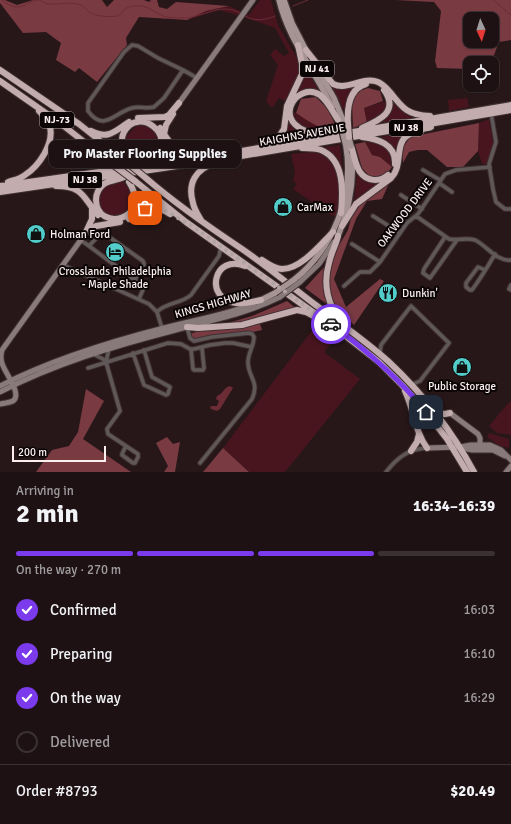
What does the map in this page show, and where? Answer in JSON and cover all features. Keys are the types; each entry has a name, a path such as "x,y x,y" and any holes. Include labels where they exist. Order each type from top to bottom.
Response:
{"highway":[{"path":"257,148 276,139 282,134 284,129 288,103 300,81 302,74 302,64 298,45"},
{"path":"306,50 328,80 336,85 345,86 367,81 377,82 386,87 402,108 407,111 417,115 443,116"},
{"name":"NJ-73","path":"0,70 79,124 125,159"},
{"name":"NJ-73","path":"0,81 79,137 111,163 124,170"},
{"path":"343,124 350,98 356,90 363,85 376,85 387,94 389,102 388,110 385,115 352,135"},
{"path":"331,136 309,133 300,129 293,122 290,112 296,97 303,93 310,92 318,94 325,100 352,135 377,140 387,144 393,151 395,157 393,170 387,177 382,179 372,180 366,178 359,170 348,146"},
{"path":"79,124 98,134 106,135 113,133 133,120 165,117 169,115 179,103"},
{"path":"164,134 167,123 179,103"},
{"path":"0,188 21,178 29,172 41,159 48,145 51,134 48,124 33,104"},
{"name":"KAIGHNS AVENUE","path":"0,188 36,186 218,160 290,148 443,116 511,105"},
{"name":"KAIGHNS AVENUE","path":"0,188 124,170 331,136 352,135 511,110"},
{"path":"144,118 155,123 170,144 180,152 212,156"},
{"path":"342,226 356,204 395,174 398,164 400,145 405,137 411,133 457,119"},
{"path":"466,472 452,448 426,412 379,362 260,273 220,247 132,182 124,170 151,158 158,152 161,145 161,140 154,126 146,122 138,122 130,125 125,131 122,144 125,159 133,171 147,179 202,222 243,250 380,354 411,384 436,413 460,447 474,472"},
{"path":"290,148 319,150 328,154 333,159 341,181 341,212"},
{"path":"202,222 192,200 193,182 200,171 218,160"},
{"path":"132,182 135,198 134,206 130,213 124,218 118,219 110,219 103,215 98,209 96,202 100,189 107,183 133,171"},
{"path":"36,186 62,186 75,189 84,196 102,219 115,224"},
{"path":"85,234 96,226 115,224 125,221 143,209 153,206 160,208 186,222"},
{"path":"85,234 92,219 92,207"},
{"path":"243,250 274,267 285,268 294,265 307,257 335,234"},
{"path":"335,234 327,271 326,284 329,300 338,318 359,335 365,342"},
{"path":"260,273 239,264 229,264 218,273 216,278 216,286 220,295 230,302 244,303 261,300"},
{"path":"186,327 198,328 246,324 299,310 309,314 342,334"},
{"path":"402,385 410,402 419,434 427,448"},
{"path":"436,413 450,413"},
{"path":"446,426 446,420 450,413"},
{"path":"411,451 418,442 419,434"}],"main road":[{"path":"179,103 253,0"},
{"name":"NJ 41","path":"279,0 285,14 334,98 343,124"},
{"name":"NJ 41","path":"284,0 285,14"},
{"name":"KINGS HIGHWAY","path":"12,383 109,349 244,312 278,295 298,281 335,234 345,200 348,178 348,146 343,124 298,45 285,14"},
{"name":"NJ 41","path":"335,234 342,226 349,204 352,186 352,164 348,146 352,135"},
{"path":"0,404 12,401 15,398 16,392 2,366 1,358 3,348 85,234"},
{"name":"KINGS HIGHWAY","path":"0,392 12,383 38,369 162,328 233,310 278,295"},
{"name":"NJ 41","path":"1,385 12,383"},
{"path":"450,413 479,435 480,444"},
{"path":"427,448 452,448 480,444 494,446 509,459"},
{"path":"460,447 472,450 493,450 509,459"},
{"path":"506,472 511,466"}],"street":[{"path":"183,70 164,98 154,107 132,108 107,121 94,117 88,110 87,105 90,100 124,52 132,45 138,46 154,56 183,70 197,78"},
{"path":"492,113 496,142 489,162 492,186 496,202 505,209 511,209"},
{"name":"OAKWOOD DRIVE","path":"344,286 360,272 370,272 380,262 407,223 416,216 422,208 445,174 450,172 490,167"},
{"path":"423,170 452,192"},
{"path":"401,195 422,208"},
{"path":"373,216 400,233"},
{"path":"416,216 449,239 473,240 501,258 510,261"},
{"path":"89,246 101,233 106,234 143,260 143,267 135,279"},
{"path":"445,237 424,270 423,273 430,278 457,240"},
{"path":"80,241 135,279 144,287 139,299"},
{"path":"352,244 380,262"},
{"path":"219,256 220,247"},
{"path":"158,312 163,306 180,302 188,298 219,256 227,251"},
{"path":"485,270 478,267 466,283 467,288 472,290 496,254"},
{"path":"63,265 149,304 158,312 162,328"},
{"path":"511,284 509,289 511,290"},
{"path":"380,354 381,345 411,306 449,342 420,381 411,384"},
{"path":"186,327 190,338 197,341 212,337 249,333 254,337 248,356 248,364 256,386 255,392 252,399 200,463"},
{"path":"88,368 168,343 181,344 191,349 202,348 210,344 225,343 252,347"},
{"path":"191,349 193,369 203,370 202,348"},
{"path":"109,349 106,362 120,411 107,429 108,434 126,446 138,454 135,463 122,455 126,446"},
{"path":"133,353 144,385 166,395 168,394 170,387 152,377 144,350"},
{"path":"93,354 106,362"},
{"path":"386,472 398,458 411,451 427,448"}],"shaded area":[{"path":"0,0 5,0 17,5 33,0 102,0 107,7 114,0 144,0 149,2 151,0 157,0 159,7 167,9 176,2 229,6 206,11 187,20 139,17 126,38 127,45 97,82 79,68 75,72 56,60 61,43 46,32 23,33 0,3"},
{"path":"260,0 271,0 278,25 298,60 300,75 287,102 279,98 272,108 266,101 278,65 270,55 275,49 284,56 289,53 275,28 219,10 187,20 206,11 229,6 249,15"},
{"path":"395,0 511,0 511,40 499,42 499,12 463,12 463,48 497,48 494,56 463,56 463,69 437,68 435,61 441,11 434,2"},
{"path":"305,67 319,91 307,88 294,95 304,79"},
{"path":"332,87 355,87 347,98 345,112"},
{"path":"368,88 380,91 383,101 364,108 367,123 353,128 352,105 357,92"},
{"path":"316,97 330,111 336,129 325,129 320,127 296,113 301,99"},
{"path":"467,98 469,107 449,111 448,100"},
{"path":"392,99 402,111 413,118 381,123 390,114"},
{"path":"386,101 385,110 383,113 367,123 364,108"},
{"path":"292,111 315,124 332,130 319,131 303,127 295,118"},
{"path":"489,119 494,144 486,164 482,164 478,151 479,123"},
{"path":"289,122 301,133 307,135 282,139 287,132"},
{"path":"479,123 478,151 463,167 447,167 427,150 409,152 403,163 402,149 410,137"},
{"path":"138,124 155,130 158,145 175,153 133,160 130,158 124,139"},
{"path":"406,133 398,143 396,153 390,143 381,137"},
{"path":"370,141 380,144 387,149 392,167 380,157 372,155 365,142"},
{"path":"365,142 372,155 380,157 392,167 384,175 379,177 369,176 362,168 355,144"},
{"path":"340,145 343,175 335,157 323,147"},
{"path":"312,152 325,156 332,163 335,170 340,186 338,217 331,215 293,189 297,184 293,181 295,172 291,154"},
{"path":"357,174 366,182 380,182 354,203"},
{"path":"391,179 382,199 367,201 356,219 334,279 346,307 380,279 384,281 354,325 345,316 305,288 325,266 330,265 348,230 354,207"},
{"path":"123,181 130,191 132,205 121,217 109,217 98,205 99,193 109,184"},
{"path":"287,301 297,309 259,321 262,330 196,341 190,337 189,334 252,316"},
{"path":"317,324 335,338 324,352 360,379 285,472 249,472 223,448"},
{"path":"230,386 233,388 220,409 217,411 211,409 210,407 212,406 217,406 219,401 216,399 217,396"},
{"path":"86,389 104,401 83,439 131,472 36,472 52,450 69,446 78,432"},
{"path":"510,401 511,435 497,433 489,426"},
{"path":"489,433 509,439 509,448 500,446 487,437"},
{"path":"167,437 173,444 180,442 175,472 164,472 168,466 156,443"},
{"path":"223,448 249,472 203,472"}],"waterway":[{"path":"2,0 14,7 23,6 39,0 48,4 77,4 81,5 91,13 112,17 118,16 128,7 140,6 144,6 162,16 173,18 192,17 219,9 233,10 240,13"},
{"path":"293,6 308,0"},
{"path":"493,0 511,15"},
{"path":"245,16 260,20 275,16"}],"way so far":[{"path":"145,208 150,206 158,207 186,222 331,324"}],"place":[{"name":"CarMax","path":"283,207"},
{"name":"Pro Master Flooring Supplies","path":"145,208"},
{"name":"Holman Ford","path":"36,234"},
{"name":"Crosslands Philadelphia - Maple Shade","path":"115,252"},
{"name":"Dunkin'","path":"388,293"},
{"name":"Public Storage","path":"462,367"}],"route":[{"path":"331,324 379,362 426,412"}]}
